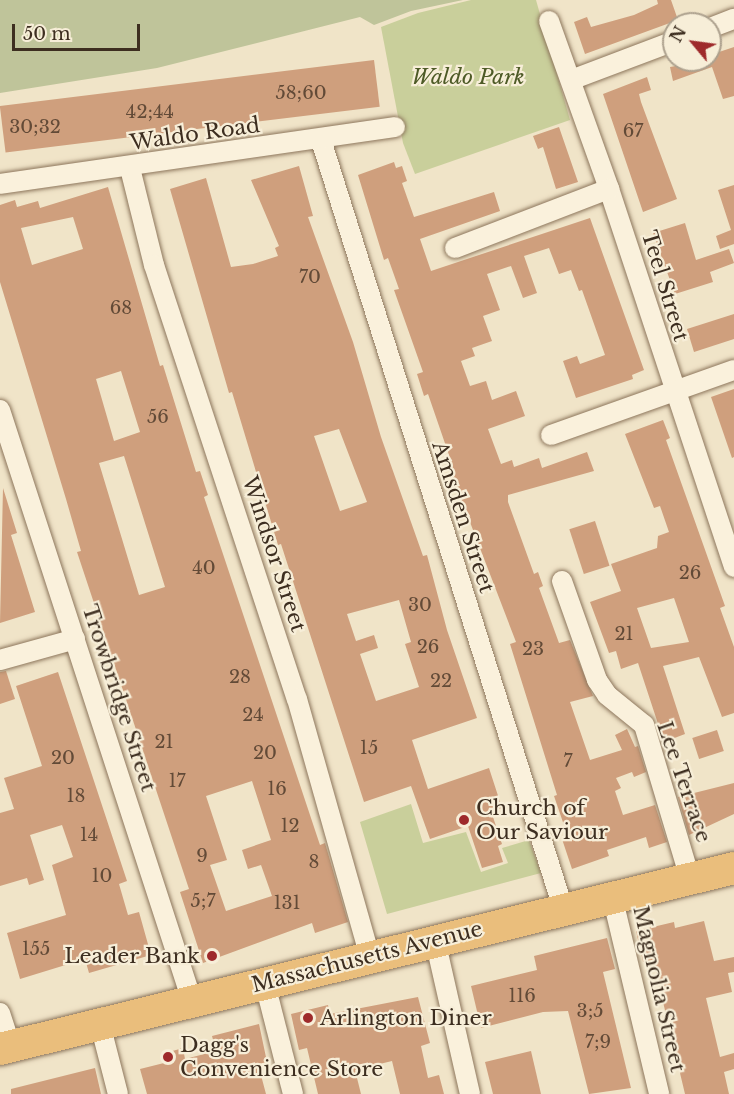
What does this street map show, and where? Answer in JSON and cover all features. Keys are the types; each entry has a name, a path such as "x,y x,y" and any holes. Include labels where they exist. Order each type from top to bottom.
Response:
{"highway":[{"name":"Massachusetts Avenue","path":"6,1048 562,908 734,868"}],"street":[{"name":"Teel Street","path":"549,21 609,189 673,390 734,567"},
{"path":"571,80 662,46"},
{"name":"Waldo Road","path":"0,184 130,168 321,140 395,126"},
{"name":"Amsden Street","path":"321,140 562,908"},
{"name":"Windsor Street","path":"130,168 154,265 297,699 370,957"},
{"path":"454,248 609,189"},
{"path":"551,435 734,370"},
{"name":"Trowbridge Street","path":"0,410 192,1001"},
{"name":"Lee Terrace","path":"562,581 597,680 607,695 644,725 690,878"},
{"path":"0,660 75,639"},
{"name":"Magnolia Street","path":"612,896 659,1094"},
{"path":"435,940 470,1094"},
{"path":"265,984 293,1094"},
{"path":"0,1013 6,1048"},
{"path":"100,1024 118,1094"}],"green space":[{"path":"0,0 463,0 411,11 374,25 360,17 157,68 0,93"},
{"name":"Waldo Park","path":"471,0 536,0 570,120 415,174 403,143 381,27 418,13"},
{"path":"411,804 423,843 466,832 481,872 508,863 502,848 529,840 541,873 387,914 360,822"}],"building":[{"path":"657,0 671,0 675,12 662,12 662,26 585,54 574,22 587,17 591,27 634,15 658,4"},
{"path":"734,47 734,96 723,99 714,72 722,72 722,51"},
{"path":"374,60 380,107 6,153 0,106"},
{"path":"671,72 698,72 673,81"},
{"path":"647,77 651,90 639,94 677,199 643,212 603,94"},
{"path":"559,127 578,182 556,189 543,147 538,149 533,136"},
{"path":"394,162 396,168 402,166 407,181 402,183 414,217 494,192 500,211 420,239 431,271 590,218 644,370 632,375 633,379 576,398 563,361 577,356 580,364 605,355 582,290 579,291 571,270 559,274 549,248 524,256 537,293 523,298 511,266 487,274 500,310 483,316 492,341 472,348 475,356 461,361 470,386 486,381 492,400 516,391 525,416 488,429 501,464 512,460 514,467 539,458 542,468 587,452 594,471 508,495 508,502 534,574 538,572 543,586 539,588 559,643 570,640 593,696 570,702 590,760 622,750 615,735 627,729 635,747 638,746 646,772 634,777 632,772 616,778 621,788 615,791 623,815 655,805 667,842 649,848 646,837 607,850 609,856 572,869 562,839 568,837 554,796 557,795 510,644 516,642 445,457 449,455 428,394 424,396 417,374 423,372 394,290 399,289 388,258 384,260 358,175"},
{"path":"299,166 313,216 308,217 353,342 381,437 423,556 427,555 447,630 477,718 412,740 428,789 489,768 502,808 491,811 502,844 498,846 503,862 482,868 468,826 430,839 411,786 364,802 281,544 278,545 232,392 229,393 170,189 206,178 231,267 253,264 278,256 275,248 279,246 251,180","holes":["339,429 367,502 340,511 314,436","399,600 411,642 405,644 419,687 376,701 360,654 378,648 374,635 356,641 347,614"]},
{"path":"734,185 734,244 720,249 716,236 731,230 718,190"},
{"path":"108,187 160,366 163,365 196,472 200,471 208,495 204,497 320,845 325,843 348,922 315,933 312,923 203,963 180,892 189,889 77,552 81,551 0,282 0,205 15,200 17,207 38,201 40,208","holes":["73,217 83,249 32,265 21,228","121,371 140,432 114,441 96,379","124,456 165,587 139,595 99,463","252,781 271,840 242,850 248,869 261,865 272,896 226,911 210,865 227,860 206,796"]},
{"path":"685,223 696,260 729,249 734,263 710,272 713,282 675,294 653,233"},
{"path":"734,314 734,339 694,352 687,329"},
{"path":"734,389 734,457 732,458 711,397"},
{"path":"663,420 670,438 666,440 725,606 720,608 734,647 734,713 722,717 699,657 663,666 685,734 664,742 638,663 621,669 616,651 609,653 590,602 621,591 611,564 657,548 658,536 669,532 660,506 654,508 625,434","holes":["674,598 689,642 651,648 637,608"]},
{"path":"3,488 17,533 11,535 35,612 0,623"},
{"path":"595,521 610,566 584,574 569,529"},
{"path":"6,671 15,699 0,704 0,672"},
{"path":"58,672 127,881 119,884 128,915 139,912 151,955 89,973 85,959 20,979 7,933 66,915 52,865 73,857 62,825 30,835 44,880 29,885 27,878 0,886 0,813 14,809 4,778 42,766 16,686"},
{"path":"717,730 724,751 699,759 692,738"},
{"path":"734,783 734,814 689,835 678,797"},
{"path":"704,921 714,961 734,957 734,972 728,973 732,992 706,998 720,1057 734,1053 734,1069 724,1072 729,1094 685,1094 653,960 643,962 636,931 674,922 675,928"},
{"path":"607,938 615,969 603,972 631,1088 589,1094 568,1011 543,1012 481,1028 471,986 537,970 534,956"},
{"path":"418,997 430,1043 421,1046 428,1078 439,1075 444,1094 400,1094 392,1061 355,1070 361,1094 318,1094 307,1048 299,1050 291,1014 328,1005 330,1014"},
{"path":"259,1024 267,1062 258,1064 266,1094 147,1094 140,1069 164,1063 162,1054 183,1048 185,1059 216,1051 212,1036"},
{"path":"531,1051 541,1094 493,1094 485,1062"},
{"path":"95,1068 101,1094 11,1094 11,1089"}],"place":[{"name":"Church of Our Saviour","path":"464,820"},
{"name":"Leader Bank","path":"212,956"},
{"name":"Arlington Diner","path":"308,1018"},
{"name":"Dagg's Convenience Store","path":"168,1057"}]}
